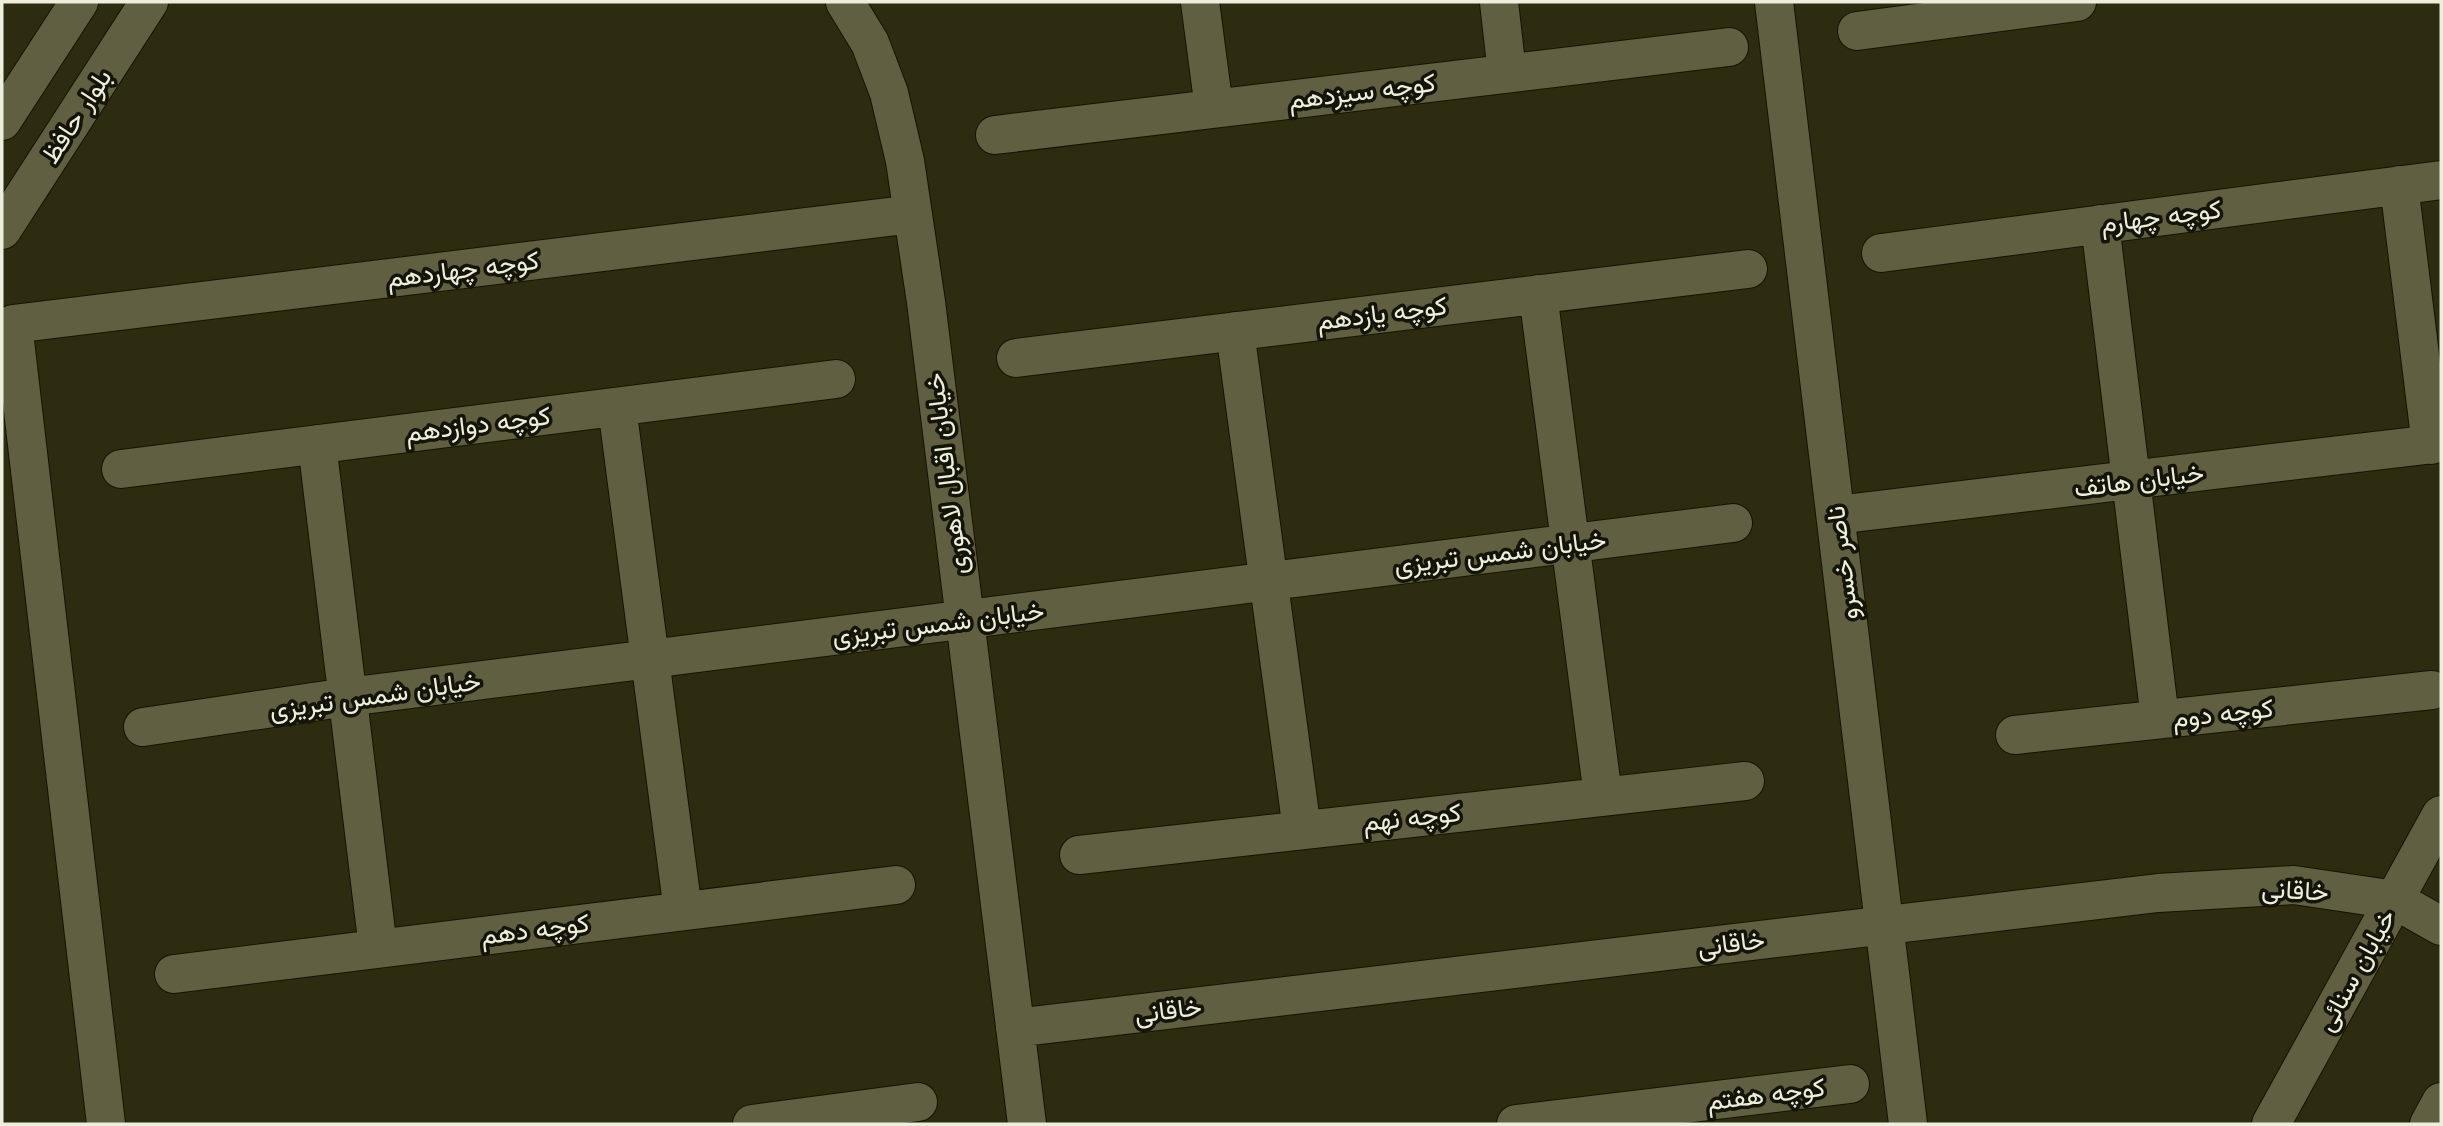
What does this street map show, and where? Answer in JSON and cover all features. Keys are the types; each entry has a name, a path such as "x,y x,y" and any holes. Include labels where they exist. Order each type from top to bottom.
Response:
{"street":[{"path":"4,114 79,2"},
{"name":"بلوار حافظ","path":"2,230 149,2"},
{"name":"خیابان اقبال لاهوری","path":"845,2 870,43 890,93 905,161 1027,1124"},
{"path":"1200,2 1214,108"},
{"path":"1499,2 1507,74"},
{"name":"ناصر خسرو","path":"1774,2 1908,1124"},
{"path":"1857,31 2075,2"},
{"name":"کوچه سیزدهم","path":"995,135 1728,47"},
{"name":"کوچه چهارم","path":"1881,253 2441,180"},
{"path":"2399,185 2436,444"},
{"name":"کوچه چهاردهم","path":"106,1124 13,324 913,215"},
{"path":"2100,224 2160,719"},
{"name":"کوچه یازدهم","path":"1016,358 1748,269"},
{"path":"1538,294 1603,796"},
{"path":"1235,331 1302,830"},
{"name":"کوچه دوازدهم","path":"121,469 836,379"},
{"path":"617,407 684,911"},
{"path":"317,444 378,948"},
{"name":"خیابان هاتف","path":"1836,515 2436,444"},
{"name":"خیابان شمس تبریزی","path":"142,727 347,697 1733,523"},
{"name":"کوچه دوم","path":"2015,735 2432,690"},
{"name":"کوچه نهم","path":"1079,855 1745,780"},
{"name":"خیابان سنائی","path":"2271,1124 2441,816"},
{"name":"کوچه دهم","path":"174,974 896,885"},
{"name":"خاقانی","path":"1015,1028 2158,892 2294,885 2395,900 2441,926"},
{"name":"کوچه هفتم","path":"1516,1124 1637,1117 1850,1084"},
{"path":"752,1124 918,1102"},
{"path":"2429,1124 2441,1102"}]}
